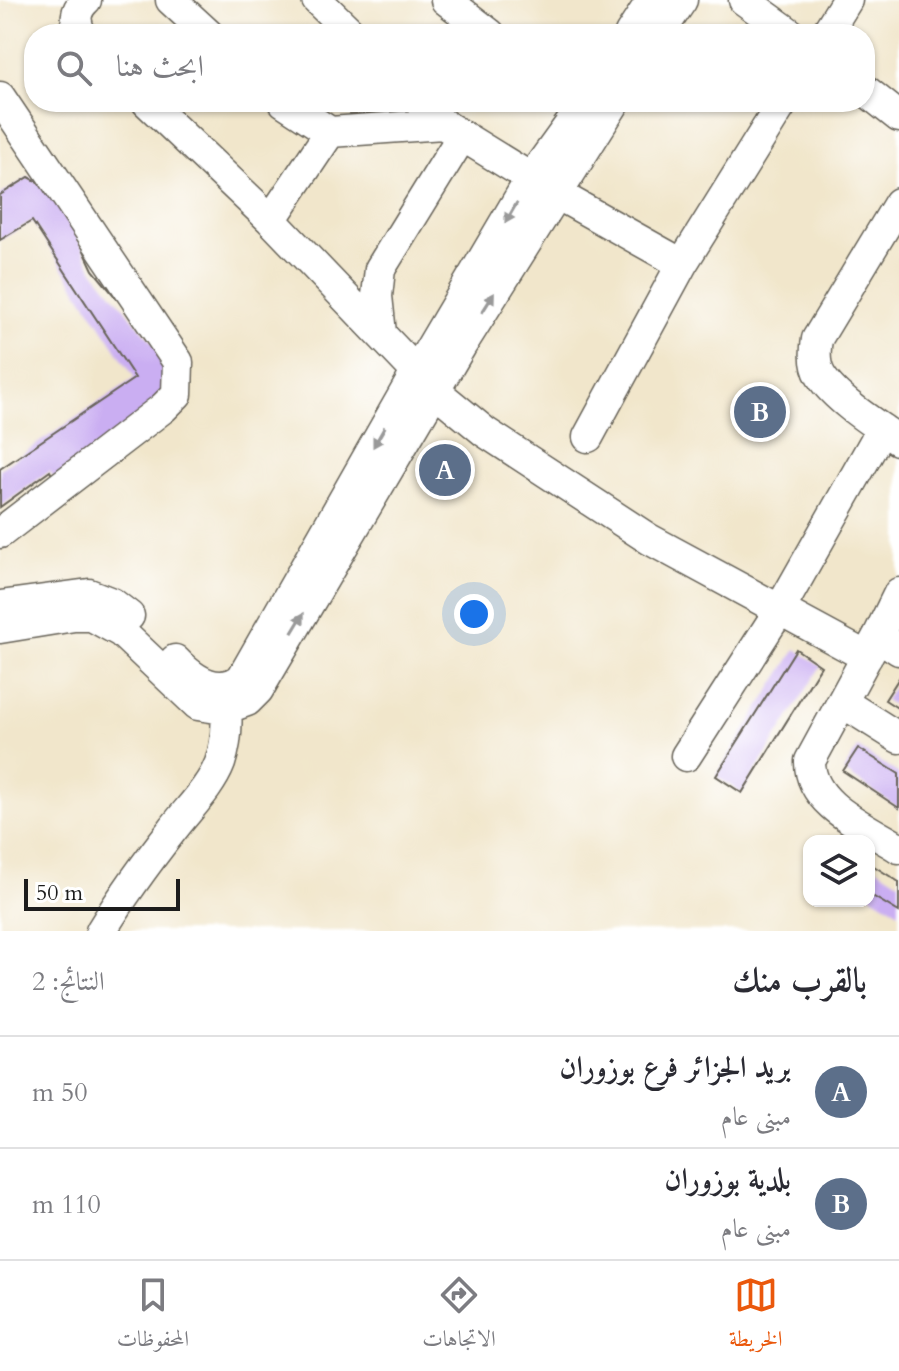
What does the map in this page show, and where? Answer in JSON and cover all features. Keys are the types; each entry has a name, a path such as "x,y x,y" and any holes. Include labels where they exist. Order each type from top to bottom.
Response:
{"street":[{"path":"76,24 76,13 86,0"},
{"path":"171,0 197,24"},
{"path":"317,0 342,24"},
{"path":"446,0 477,24"},
{"path":"636,24 652,0"},
{"path":"666,24 682,0"},
{"path":"744,0 777,24"},
{"path":"832,24 847,0"},
{"path":"0,97 178,362 177,394 163,408 0,533"},
{"path":"875,98 899,117"},
{"path":"158,112 271,220 426,381 485,432 649,539 779,611 882,648"},
{"path":"299,112 330,132 452,130"},
{"path":"432,112 452,130 543,186 682,264"},
{"path":"0,606 82,594 96,595 131,618 189,675 224,697 247,701 258,690 426,381 543,186 580,112"},
{"path":"543,186 606,112"},
{"path":"588,437 682,264 777,112"},
{"path":"381,333 377,296 380,269 452,130"},
{"path":"271,220 330,132"},
{"path":"686,756 890,435 833,390 819,374 815,355 817,339 899,203"},
{"path":"899,593 882,648 842,702 810,761 814,785 822,799 899,848"},
{"path":"0,628 92,616 121,632 198,705 206,708 224,697"},
{"path":"101,931 124,893 219,765 225,737 224,697"},
{"path":"842,702 899,738"}],"building":[{"path":"29,177 67,198 74,229 93,270 170,363 177,394 56,483 50,471 0,507 0,469 135,378 32,221 0,240 0,195"},
{"path":"796,649 821,666 742,793 716,776"},
{"path":"899,678 899,709 885,700"},
{"path":"858,748 899,774 899,808 843,771"},
{"path":"875,867 899,882 899,912 875,898"}],"place":[{"name":"بلدية بوزوران","path":"760,412"},
{"name":"بريد الجزائر فرع بوزوران","path":"445,470"}]}
